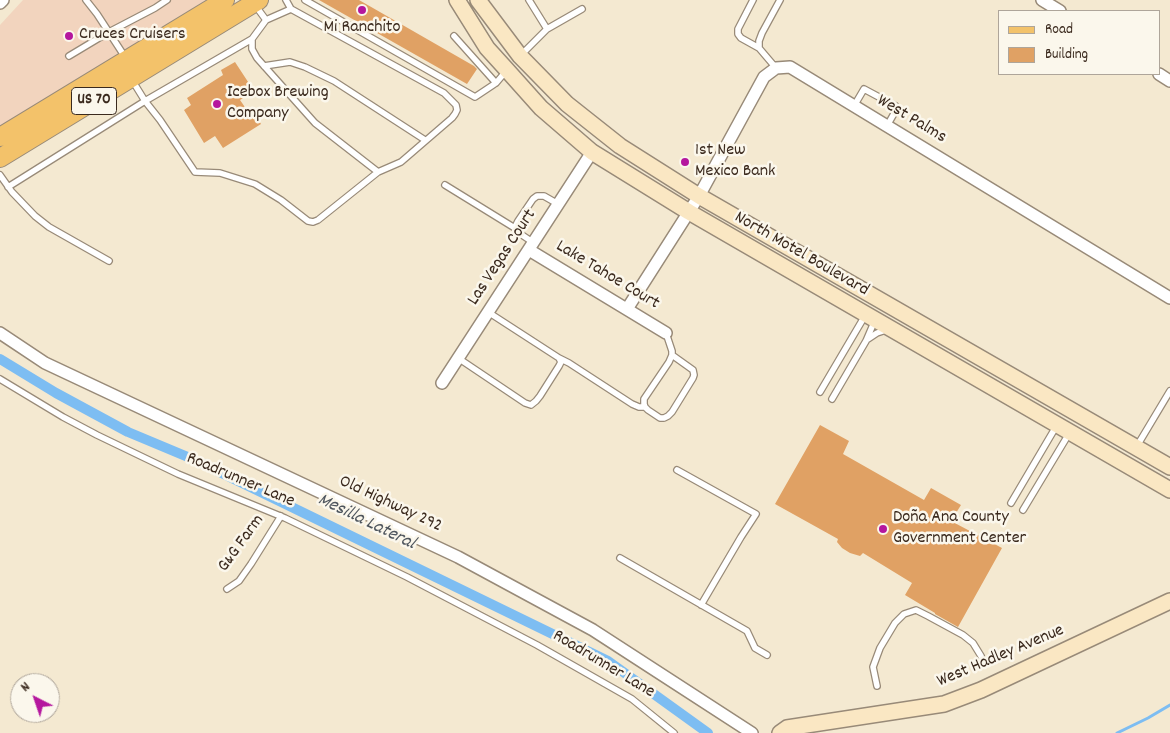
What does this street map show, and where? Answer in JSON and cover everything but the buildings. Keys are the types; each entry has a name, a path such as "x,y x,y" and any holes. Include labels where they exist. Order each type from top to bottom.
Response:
{"main road":[{"name":"US 70","path":"0,137 225,0"},
{"name":"North Motel Boulevard","path":"457,0 487,48 541,108 592,152 689,212 1170,490"},
{"name":"North Motel Boulevard","path":"478,0 520,56 567,104 620,146 699,196 1170,467"},
{"name":"US 70","path":"0,158 255,1"},
{"path":"507,70 520,56"},
{"path":"126,59 131,78"},
{"path":"871,317 881,301"},
{"path":"1063,429 1074,412"},
{"name":"West Hadley Avenue","path":"780,733 788,728 944,704 981,690 1170,601"}],"street":[{"path":"0,3 3,0"},
{"path":"1042,0 1058,10"},
{"name":"West Palms","path":"776,68 790,67 1170,298"},
{"path":"627,309 699,196 764,78 776,68"},
{"name":"Las Vegas Court","path":"442,383 592,152"},
{"name":"Lake Tahoe Court","path":"531,246 666,333"},
{"name":"Old Highway 292","path":"0,333 45,363 458,557 593,630 750,733"}],"lane":[{"path":"86,0 126,59"},
{"path":"69,56 167,0"},
{"path":"131,78 195,172 220,173 254,184 281,200 308,221 318,220 378,172 401,162 452,118 457,110 456,105 444,94 291,9 286,0"},
{"path":"305,0 476,97 496,83 507,70"},
{"path":"529,0 547,29"},
{"path":"753,0 738,29 738,34 741,38 759,48 776,68"},
{"path":"759,48 762,33 780,0"},
{"path":"255,1 266,20"},
{"path":"8,187 145,101 252,39 266,20 291,9"},
{"path":"520,56 547,29 582,9"},
{"path":"454,36 496,83"},
{"path":"252,39 253,53 315,123 378,172"},
{"path":"264,66 290,62 334,81 425,140"},
{"path":"854,106 864,89 896,106 896,110 887,126"},
{"path":"0,175 8,187 49,228 109,261"},
{"path":"445,184 518,230 531,246"},
{"path":"518,230 516,225 532,199 537,196 544,196 558,204"},
{"path":"488,312 632,404 638,407 645,407 660,418 668,416 694,378 693,370 672,355"},
{"path":"832,399 866,341 871,317"},
{"path":"820,392 871,317"},
{"path":"866,341 884,330 893,330"},
{"path":"645,407 644,399 672,355 666,333"},
{"path":"458,358 525,403 531,405 540,396 559,366 559,358"},
{"name":"Roadrunner Lane","path":"0,379 97,436 178,474 281,516 407,577 555,655 632,700 674,733"},
{"path":"1136,448 1170,391"},
{"path":"1011,503 1063,429"},
{"path":"1023,510 1063,429"},
{"path":"677,470 756,514 702,605"},
{"name":"G&G Farm","path":"227,588 239,581 281,516"},
{"path":"620,558 747,631 756,648 767,655"},
{"path":"877,686 873,667 880,648 895,623 904,614 916,610 963,635 973,644 981,656"}],"shaded area":[{"path":"23,0 206,0 0,127 0,25"}],"waterway":[{"name":"Mesilla Lateral","path":"0,359 56,393 128,432 195,460 608,661 708,733"},
{"path":"1117,733 1170,705"}],"place":[{"name":"Mi Ranchito","path":"362,10"},
{"name":"Cruces Cruisers","path":"69,36"},
{"name":"Icebox Brewing Company","path":"217,104"},
{"name":"1st New Mexico Bank","path":"685,162"},
{"name":"Doña Ana County Government Center","path":"883,529"}]}
